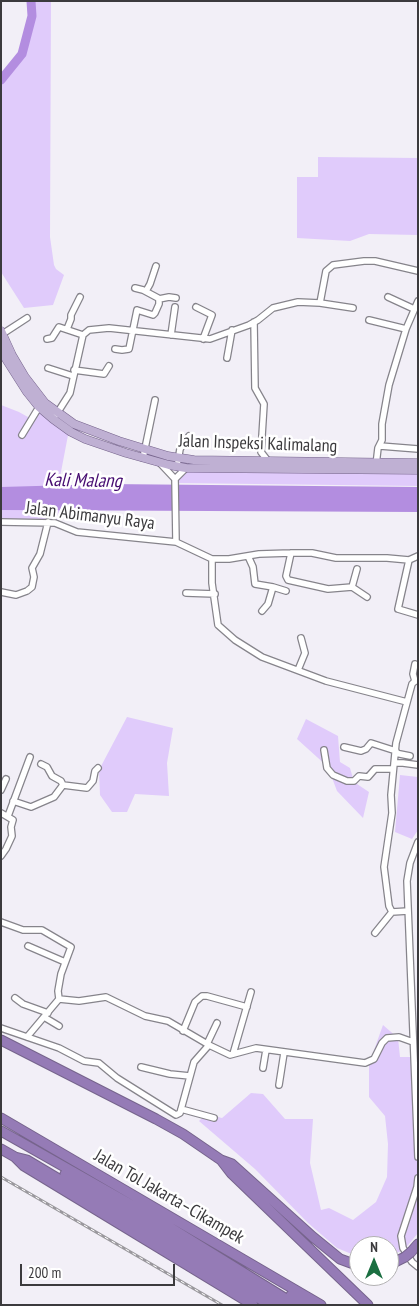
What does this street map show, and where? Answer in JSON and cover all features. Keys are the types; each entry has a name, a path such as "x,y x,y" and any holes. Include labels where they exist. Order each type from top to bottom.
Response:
{"highway":[{"path":"1,1040 156,1119 183,1134 221,1160 237,1167 313,1237 340,1258 349,1262"},
{"path":"1,1120 308,1305"},
{"name":"Jalan Tol Jakarta–Cikampek","path":"1,1120 320,1305"},
{"path":"1,1131 160,1221 297,1305"},
{"name":"Jalan Tol Jakarta–Cikampek","path":"1,1136 283,1305"},
{"path":"1,1148 32,1171 252,1305"},
{"path":"15,1157 27,1160 270,1305"},
{"path":"221,1160 231,1173 368,1305"},
{"path":"399,1259 408,1254 418,1244"}],"main road":[{"name":"Jalan Inspeksi Kalimalang","path":"2,333 6,359 71,432 97,444 182,468 281,465 376,466 418,463"},
{"name":"Jalan Inspeksi Kalimalang","path":"1,346 6,359 23,386 40,407 74,424 100,435 178,458 200,461 268,461 281,465"},
{"path":"97,444 100,435"},
{"name":"Jalan Inspeksi Kalimalang","path":"376,466 418,470"}],"street":[{"path":"320,303 326,271 334,265 364,260 418,271"},
{"path":"146,291 156,266"},
{"path":"135,288 146,291 159,299 176,298"},
{"path":"67,329 71,315 80,297"},
{"path":"388,297 414,308"},
{"path":"116,348 122,350 129,349 136,310 154,314 159,299"},
{"path":"376,466 389,386 406,329 418,301"},
{"path":"56,416 70,393 83,335 88,330 98,328 132,330 203,339 254,322 272,308 298,302 353,308"},
{"path":"171,335 175,307"},
{"path":"196,308 212,315 203,339"},
{"path":"2,333 27,318"},
{"path":"369,320 406,329"},
{"path":"254,322 254,388 264,404 261,452 268,461"},
{"path":"47,339 52,338 58,328 83,335"},
{"path":"227,358 232,330"},
{"path":"48,368 74,373 104,374 109,366"},
{"path":"143,458 155,400"},
{"path":"22,435 40,407"},
{"path":"176,542 175,482 182,468 178,458 182,446 189,436"},
{"path":"380,446 418,449"},
{"path":"160,463 175,482"},
{"name":"Jalan Abimanyu Raya","path":"1,522 48,522 60,524 70,531 176,542 212,559"},
{"path":"1,592 16,596 32,586 34,577 32,568 40,554 48,522"},
{"path":"291,553 286,576 288,580 328,589 352,587 367,597"},
{"path":"406,702 345,686 262,657 226,632 218,625 212,583 212,559 291,553 312,553 336,558 393,558 408,560 418,556"},
{"path":"248,556 253,567 255,584 286,591"},
{"path":"408,560 398,609 418,615"},
{"path":"352,587 357,569"},
{"path":"262,611 268,604 273,587"},
{"path":"186,593 215,594"},
{"path":"298,670 305,650 301,638"},
{"path":"392,912 389,906 384,868 392,813 393,766 406,702 412,684 417,681 413,674 415,664"},
{"path":"344,747 361,751 366,749 371,743 410,756"},
{"path":"324,750 327,768 333,775 347,781 354,781 360,776 368,777 375,769 403,763 418,766"},
{"path":"8,816 30,757"},
{"path":"41,764 48,767 52,776 61,781 63,785 87,788 93,782 95,771 98,768"},
{"path":"1,790 6,779"},
{"path":"13,801 28,807 35,806 54,797 63,785"},
{"path":"1,813 13,820 11,827 12,836 1,856"},
{"path":"418,842 410,863 407,880 418,1157"},
{"path":"375,933 392,912 408,911"},
{"path":"1,922 23,930 42,930 69,945 71,950 60,979 59,999 27,1037"},
{"path":"28,946 65,962"},
{"path":"48,954 51,948"},
{"path":"233,1054 251,992"},
{"path":"183,1031 195,1002 202,996 247,1007"},
{"path":"59,999 78,1001 106,997 145,1016 168,1021 224,1053 233,1054 256,1048 365,1063 374,1058 387,1038 399,1037 413,1042"},
{"path":"15,998 46,1015 59,1026"},
{"path":"1,1028 59,1048 84,1060 99,1063 116,1078 174,1114 178,1114 197,1058 208,1045 217,1023"},
{"path":"263,1068 266,1050"},
{"path":"279,1085 284,1052"},
{"path":"141,1067 170,1074 190,1076"},
{"path":"180,1109 214,1118"},
{"path":"418,1178 414,1197 401,1236 404,1248 412,1262 418,1267"}],"shaded area":[{"path":"31,1 51,1 50,237 54,265 64,275 53,305 24,308 1,272 1,80 22,54 32,16"},
{"path":"318,157 418,158 418,235 369,234 350,241 297,238 297,177 318,177"},
{"path":"1,405 35,421 42,407 69,430 56,498 1,492"},
{"path":"186,468 418,470 418,486 175,483"},
{"path":"107,484 418,487 418,512 1,510 1,487"},
{"path":"1,510 74,510 53,523 1,521"},
{"path":"127,717 173,728 167,763 169,796 135,794 127,812 112,812 100,795 99,770"},
{"path":"306,719 338,736 340,762 350,768 354,782 369,792 363,818 337,791 328,767 297,739"},
{"path":"400,775 418,777 418,830 412,839 395,832"},
{"path":"383,1025 398,1038 400,1057 418,1057 418,1233 404,1250 399,1252 399,1236 349,1236 349,1253 337,1248 308,1223 255,1169 199,1121 206,1114 222,1118 251,1093 263,1094 285,1119 313,1119 310,1163 321,1210 329,1208 353,1220 376,1202 387,1177 388,1144 385,1116 369,1097 369,1064"}],"waterway":[{"path":"1,80 22,54 32,16 31,1"}],"railway":[{"path":"1,1177 222,1305"}],"water label":[{"name":"Kali Malang","path":"83,481"}]}
